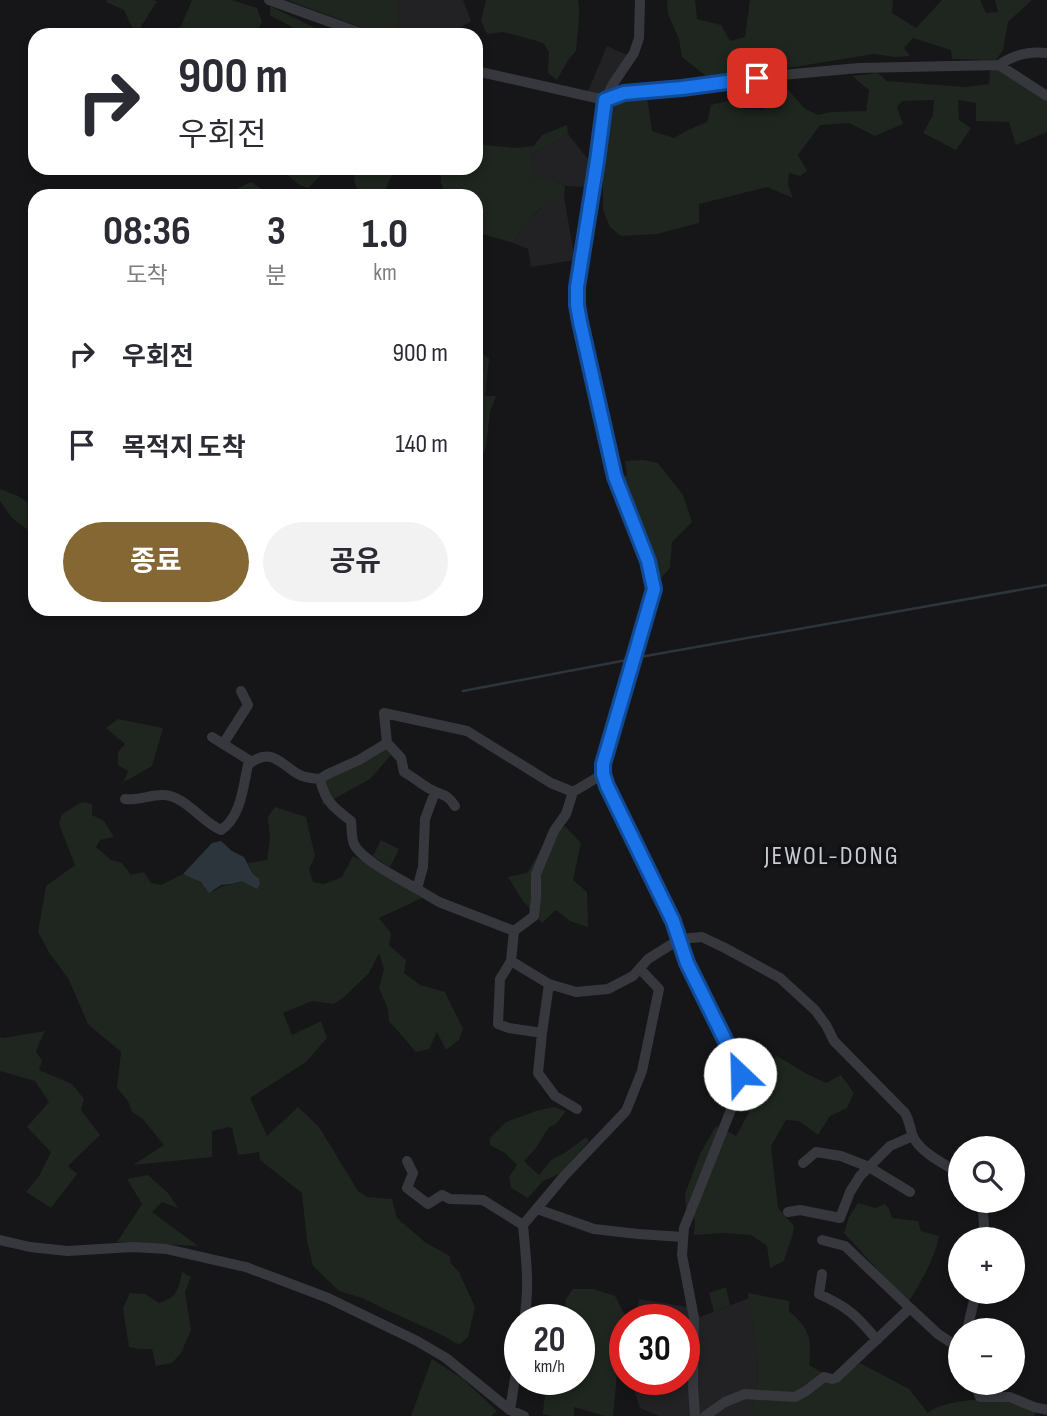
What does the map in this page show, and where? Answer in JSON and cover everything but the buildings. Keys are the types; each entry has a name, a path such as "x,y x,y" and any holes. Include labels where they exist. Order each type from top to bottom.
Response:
{"street":[{"path":"269,0 347,28"},
{"path":"640,0 639,38 635,53 605,100 577,287 577,305 615,477 648,561 654,589 603,764 603,774 673,921 687,963 740,1074 740,1085 682,1237 682,1255 694,1318 695,1416"},
{"path":"483,73 605,100 624,93 834,70 999,65 1009,58 1036,51 1047,53"},
{"path":"999,65 1047,96"},
{"path":"223,744 248,705 241,691"},
{"path":"454,806 441,792 435,792 404,772 401,758 387,743 384,713 467,731 551,783 573,792"},
{"path":"212,737 252,762"},
{"path":"125,799 164,795 179,799 212,826 221,830 235,816 248,765 252,762 260,758 274,757 301,776 320,779 387,743"},
{"path":"513,931 534,916 536,874 554,831 566,814 573,792 603,774"},
{"path":"320,779 323,794 336,810 351,821 355,846 364,857 439,902 513,931"},
{"path":"417,889 423,867 425,819 435,792"},
{"path":"513,931 511,961 500,979 498,1024 542,1033"},
{"path":"511,961 550,984 576,992 608,989 633,976 648,959 680,939 702,937 780,978 815,1010 834,1041 905,1113 912,1126 913,1136 927,1154 948,1166"},
{"path":"527,1304 523,1225 565,1175 626,1111 642,1071 659,989 640,969"},
{"path":"550,984 538,1073 555,1096 577,1109"},
{"path":"788,1212 800,1210 840,1217 860,1176 890,1146 913,1136"},
{"path":"803,1163 816,1152 841,1156 869,1167 910,1192"},
{"path":"407,1161 413,1173 407,1188 428,1204 442,1195 450,1199 483,1200 523,1225"},
{"path":"537,1209 594,1229 682,1237"},
{"path":"0,1240 30,1247 68,1251 133,1247 167,1249 246,1267 328,1298 417,1340 446,1358 509,1409 524,1416"},
{"path":"822,1240 845,1246 948,1341"},
{"path":"822,1274 819,1294 836,1301 855,1314 877,1340"},
{"path":"705,1416 725,1402 745,1394 795,1397 824,1377 836,1378 910,1308"},
{"path":"509,1409 511,1395"},
{"path":"979,1395 1010,1398 1047,1409"}],"shaded area":[{"path":"192,0 232,0 257,8 262,22 259,28 178,28"},
{"path":"287,0 398,0 399,28 363,28"},
{"path":"398,0 463,0 471,21 459,28 399,28"},
{"path":"486,0 578,0 576,51 557,80 548,73 549,52 544,44 503,32 487,34 481,21"},
{"path":"667,0 695,0 697,19 721,25 730,41 745,37 750,0 893,0 892,13 916,28 942,0 980,0 986,13 998,12 995,0 1032,0 1008,22 1003,50 996,60 952,59 951,50 913,38 904,48 910,56 874,54 788,68 706,76 682,57 679,39 668,14"},
{"path":"157,1 140,28 133,28 124,10 106,2"},
{"path":"270,6 315,28 293,28 270,15"},
{"path":"607,46 627,55 605,95 588,91"},
{"path":"998,67 1047,100 1047,132 1016,145 1009,122 976,121 976,103 958,100 959,120 971,128 956,150 923,133 933,115 934,100 902,101 897,107 903,124 875,136 849,123 820,125 798,155 807,171 800,176 789,173 788,185 793,198 767,187 699,204 699,223 657,234 621,236 610,227 603,210 603,163 613,101 647,97 652,131 674,138 707,122 711,105 727,101 744,109 765,110 760,98 748,83 779,79 804,108 818,115 866,111 869,90 852,76 878,73 887,81 965,87 989,84 990,70"},
{"path":"567,125 568,134 530,155 535,180 550,177 565,186 564,197 547,204 534,214 513,243 483,234 483,189 443,189 441,175 483,175 483,145 515,148 534,146 542,135"},
{"path":"568,134 594,167 588,187 565,186 550,177 535,181 530,155"},
{"path":"288,175 321,175 308,188"},
{"path":"354,175 393,175 386,189 357,189"},
{"path":"251,182 261,189 237,189"},
{"path":"564,197 575,260 531,267 528,249 513,243 525,223 549,201"},
{"path":"483,354 489,359 485,396 496,396 490,412 485,453"},
{"path":"644,460 658,463 683,495 692,522 672,542 670,568 661,578 625,523 615,503 608,478 627,475 625,461"},
{"path":"0,489 28,502 28,530 12,518 0,501"},
{"path":"118,719 163,728 152,766 124,782 128,771 118,765 118,752 125,744 106,728"},
{"path":"379,745 392,754 370,779 323,805 318,776"},
{"path":"82,802 92,804 92,815 104,821 114,837 100,840 96,847 111,860 122,863 131,875 144,872 151,883 161,885 183,874 214,891 245,879 253,874 248,863 267,860 270,838 268,817 275,807 306,817 315,856 309,869 313,882 324,884 342,877 353,856 422,898 379,918 391,933 389,945 406,960 404,973 420,985 445,992 463,1029 459,1040 446,1050 437,1032 429,1049 416,1052 389,1021 388,1009 379,988 384,969 379,953 369,973 334,1004 312,1001 283,1013 292,1035 321,1021 327,1038 306,1062 250,1098 267,1136 298,1107 319,1127 358,1191 367,1197 392,1199 397,1218 426,1243 450,1256 450,1262 459,1272 475,1307 468,1337 459,1345 362,1298 339,1291 313,1266 307,1241 302,1193 260,1160 259,1152 238,1155 232,1128 212,1131 212,1157 133,1165 164,1145 142,1118 132,1112 128,1101 117,1088 121,1052 88,1024 68,978 38,932 46,886 75,865 59,824 62,814"},
{"path":"565,826 581,843 573,880 587,892 588,927 570,921 556,910 542,923 523,901 508,877 527,873 542,848"},
{"path":"381,840 399,849 390,867 373,856"},
{"path":"221,841 244,857 253,874 259,879 257,889 242,881 221,885 209,893 201,882 183,874 212,843"},
{"path":"45,1031 36,1051 42,1061 39,1070 72,1084 84,1099 81,1110 100,1135 68,1166 77,1174 51,1208 26,1192 39,1176 51,1152 27,1127 49,1102 35,1081 0,1071 0,1037"},
{"path":"777,1056 826,1083 841,1075 854,1093 847,1108 830,1116 818,1135 799,1121 786,1120 771,1146 778,1208 794,1226 784,1261 770,1268 767,1246 751,1235 694,1235 695,1220 686,1209 685,1194 700,1154 716,1126 736,1136 746,1118 761,1085 753,1069"},
{"path":"554,1107 566,1111 556,1124 549,1127 524,1161 539,1175 551,1160 586,1137 589,1141 559,1174 543,1181 528,1198 511,1188 509,1177 517,1165 505,1153 490,1145 490,1138 506,1122"},
{"path":"148,1175 168,1193 178,1208 162,1202 152,1212 198,1246 117,1242 142,1204 127,1179"},
{"path":"858,1203 875,1208 885,1204 892,1218 918,1221 921,1231 939,1236 930,1262 908,1303 844,1233 849,1217"},
{"path":"182,1272 191,1277 185,1292 191,1330 181,1353 172,1363 156,1366 152,1349 129,1347 123,1308 130,1293 145,1294 159,1303 170,1298 178,1288"},
{"path":"726,1287 730,1305 714,1312 709,1293"},
{"path":"573,1289 593,1289 615,1296 619,1304 609,1304 609,1395 615,1395 613,1416 574,1407 574,1416 543,1414 546,1395 595,1395 595,1304 565,1304"},
{"path":"748,1293 789,1301 789,1311 801,1323 810,1341 809,1365 837,1381 860,1363 909,1389 928,1413 955,1402 991,1399 1013,1401 1036,1412 1034,1416 751,1416 758,1364"},
{"path":"749,1298 758,1364 751,1416 659,1416 640,1408 636,1395 700,1395 700,1317"},
{"path":"639,1299 670,1304 638,1304"},
{"path":"432,1359 463,1379 497,1411 491,1416 411,1416"}],"waterway":[{"path":"640,657 1047,585"},
{"path":"463,691 627,660"}],"district":[{"name":"JEWOL-DONG","path":"832,855"}],"route":[{"path":"740,1074 687,963 673,921 603,774 603,764 654,589 639,535 615,477 580,322 577,287 605,100 624,93 757,78"}]}
